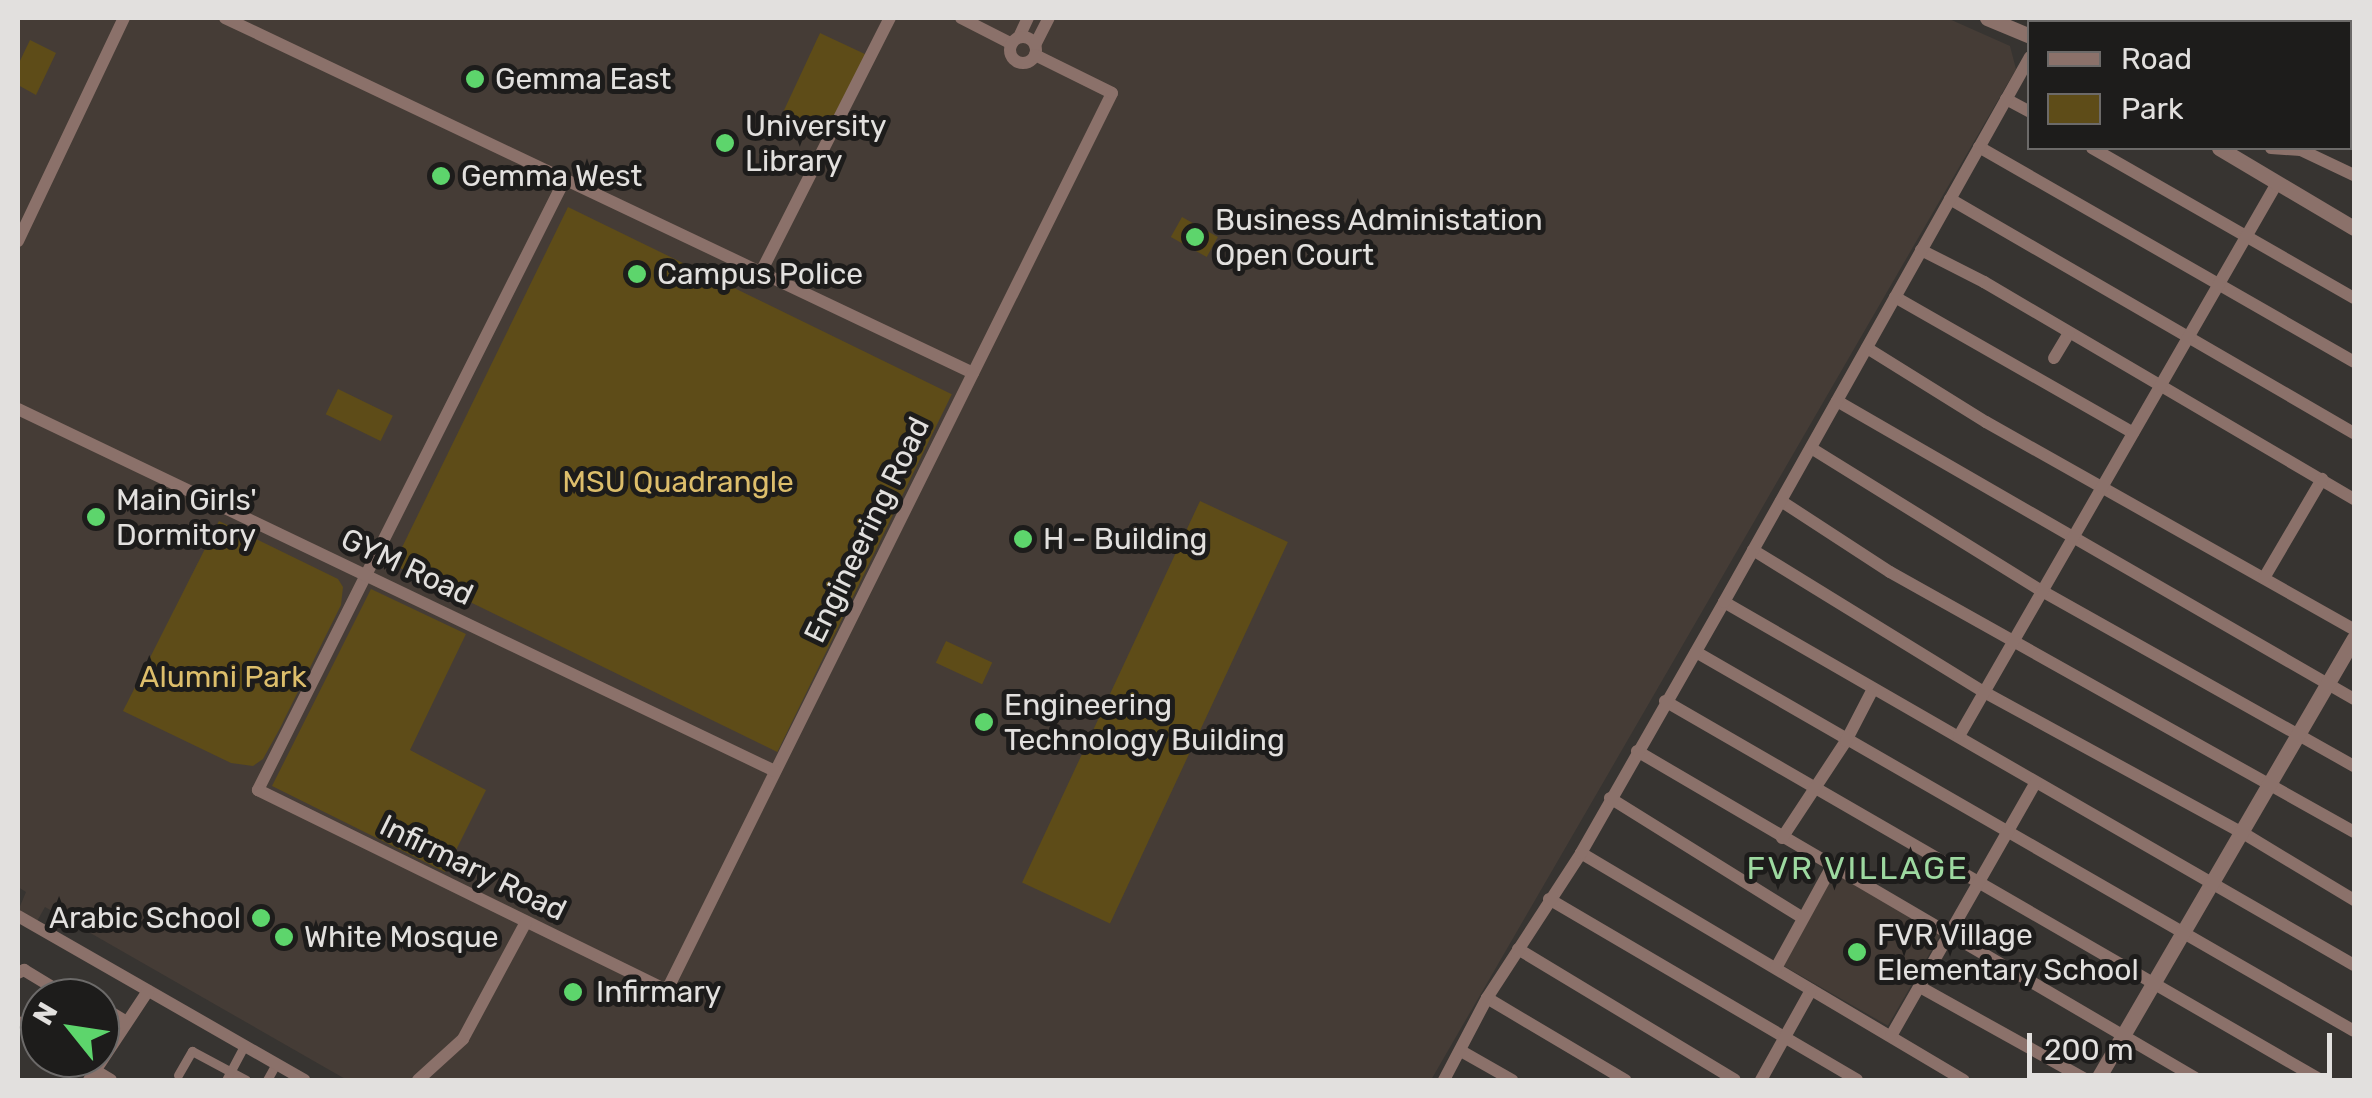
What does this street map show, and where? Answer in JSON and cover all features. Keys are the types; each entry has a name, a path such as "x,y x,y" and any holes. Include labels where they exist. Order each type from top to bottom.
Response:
{"street":[{"path":"18,241 124,18"},
{"path":"225,18 973,373"},
{"path":"761,272 890,18"},
{"path":"961,18 1015,41 1027,37 1035,50"},
{"path":"1028,18 1015,41 1016,60 1028,62 1049,18"},
{"path":"1987,18 2027,35"},
{"name":"Engineering Road","path":"667,990 1112,93 1035,50"},
{"path":"1444,1080 1487,998 1580,853 1696,652 2027,62"},
{"path":"2006,99 2027,110"},
{"path":"1979,147 2354,362"},
{"path":"2096,150 2354,298"},
{"path":"2318,151 2354,175"},
{"path":"2239,153 2277,183 2354,228"},
{"path":"365,575 565,179"},
{"path":"1959,736 2277,183"},
{"path":"1950,200 2354,433"},
{"path":"1921,250 2161,384 2354,499"},
{"path":"1895,297 2133,433"},
{"path":"2054,358 2068,333"},
{"path":"1866,348 2354,628"},
{"path":"1837,401 2354,699"},
{"name":"GYM Road","path":"18,410 776,771"},
{"path":"1811,448 2042,590 2354,766"},
{"path":"2264,578 2322,480"},
{"path":"1781,501 1890,572 2015,638 2354,832"},
{"path":"1753,550 1984,692 2243,833 2354,900"},
{"name":"Infirmary Road","path":"365,575 258,790 667,990"},
{"path":"1724,602 2354,965"},
{"path":"2097,1080 2354,638"},
{"path":"1696,652 2354,1031"},
{"path":"1782,838 1816,790 1874,688"},
{"path":"1665,701 1977,885 2321,1080"},
{"path":"1636,750 1831,868 1949,931 2200,1080"},
{"path":"1891,1036 2036,782"},
{"path":"1610,798 1803,918"},
{"path":"1580,853 1964,1080"},
{"path":"1776,968 1831,868"},
{"path":"1549,899 1856,1080"},
{"path":"18,916 304,1080"},
{"path":"418,1080 464,1038 526,922"},
{"path":"1518,949 1735,1080"},
{"path":"1920,987 2087,1080"},
{"path":"1760,1080 1811,990"},
{"path":"120,1033 148,991"},
{"path":"1487,998 1625,1080"},
{"path":"120,1018 127,1022"},
{"path":"228,1076 244,1046"},
{"path":"181,1079 192,1050 228,1076 246,1080"},
{"path":"1461,1050 1512,1080"},
{"path":"267,1080 276,1064"}],"shaded area":[{"path":"18,18 1947,18 2010,46 2016,69 1431,1080 347,1080 45,907 36,923 18,911 26,892 18,887"},
{"name":"FVR Village Elementary School","path":"1830,870 1941,934 1888,1026 1777,962"}],"green space":[{"path":"820,33 868,55 832,133 784,111"},
{"path":"30,40 56,53 36,95 18,85 18,65"},
{"name":"MSU Quadrangle","path":"568,207 952,394 777,752 394,565"},
{"name":"Business Administation Open Court","path":"1182,217 1218,237 1207,257 1171,237"},
{"path":"338,389 393,416 381,441 326,414"},
{"path":"1200,501 1288,542 1110,924 1022,883"},
{"name":"Alumni Park","path":"219,521 338,579 343,587 341,605 279,730 263,759 253,766 231,763 123,711"},
{"path":"371,589 466,634 410,750 486,790 445,872 272,786"},
{"path":"946,641 992,663 982,684 936,663"}],"place":[{"name":"Gemma East","path":"475,79"},
{"name":"University Library","path":"725,143"},
{"name":"Gemma West","path":"441,176"},
{"name":"Business Administation Open Court","path":"1195,237"},
{"name":"Campus Police","path":"637,274"},
{"name":"Main Girls' Dormitory","path":"96,517"},
{"name":"H - Building","path":"1023,539"},
{"name":"Engineering Technology Building","path":"984,722"},
{"name":"Arabic School","path":"261,918"},
{"name":"White Mosque","path":"284,937"},
{"name":"FVR Village Elementary School","path":"1857,952"},
{"name":"Infirmary","path":"573,992"}],"district":[{"name":"FVR VILLAGE","path":"1858,868"}]}
